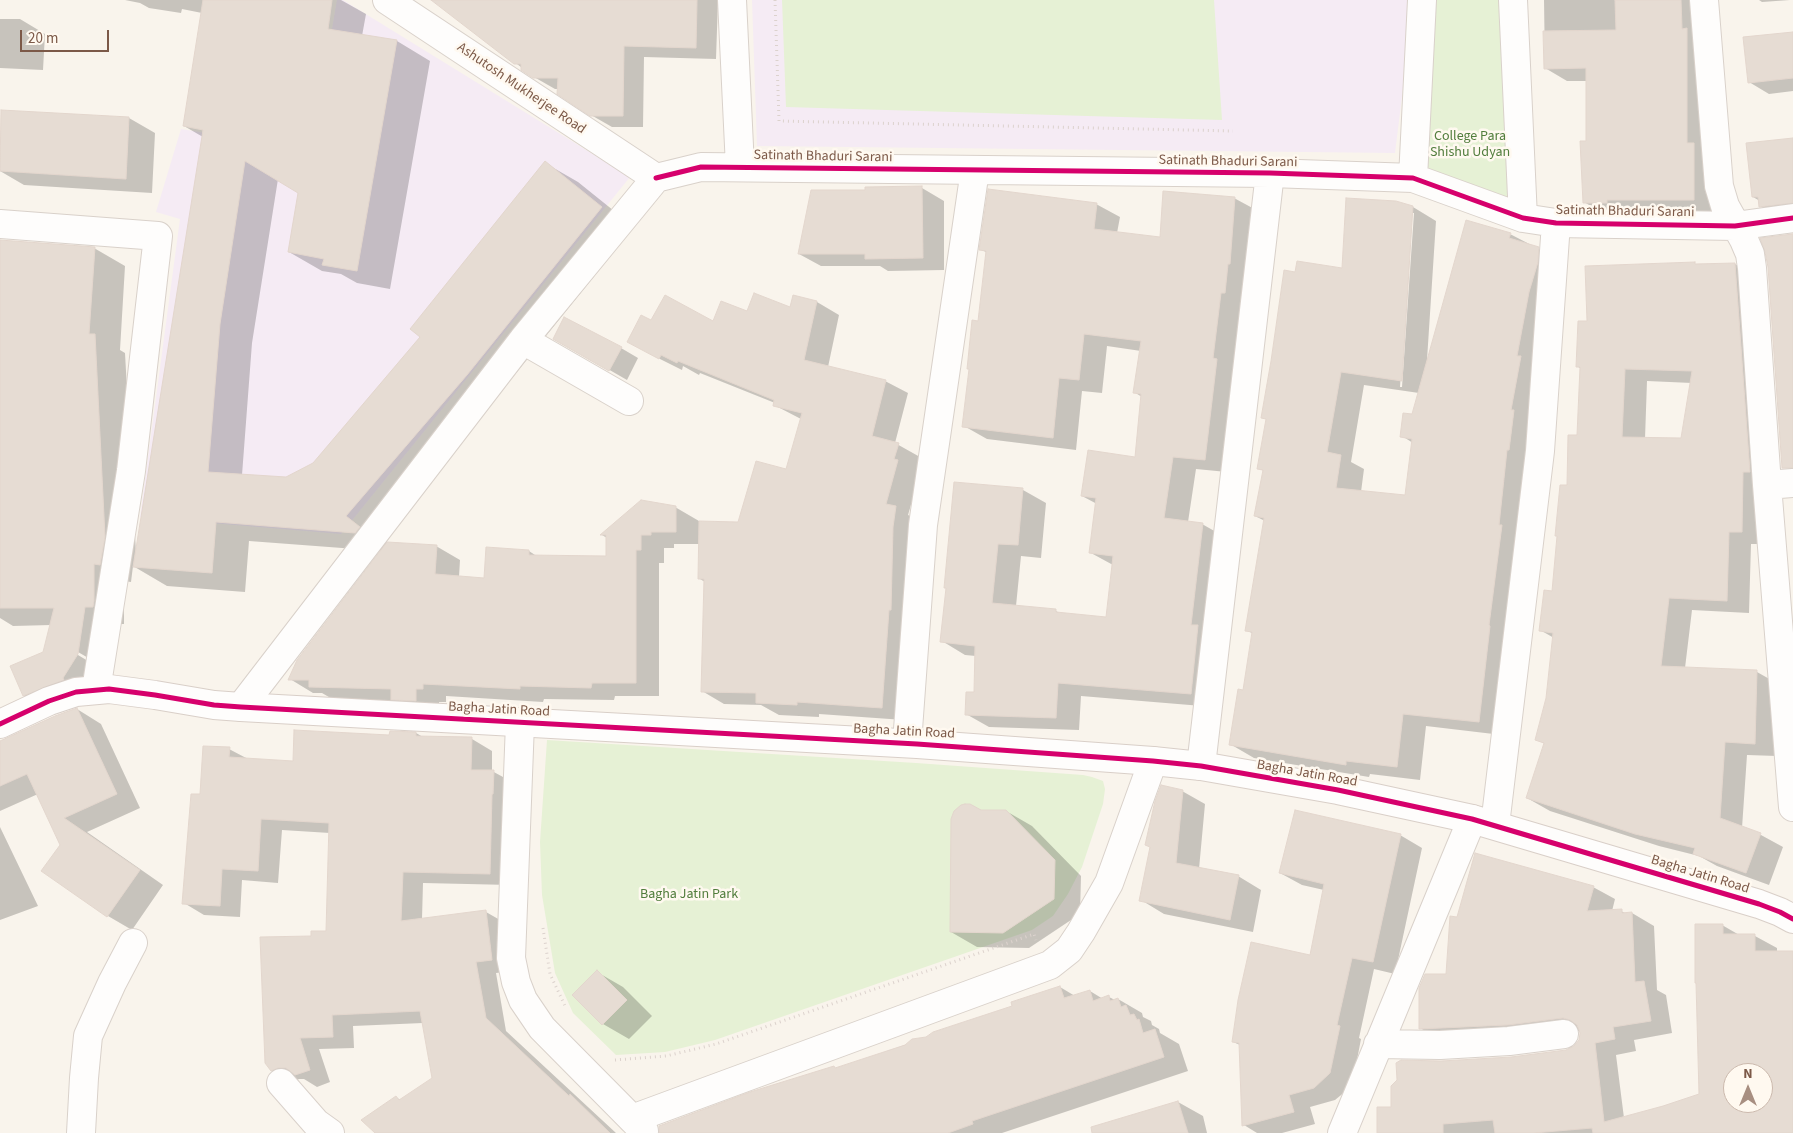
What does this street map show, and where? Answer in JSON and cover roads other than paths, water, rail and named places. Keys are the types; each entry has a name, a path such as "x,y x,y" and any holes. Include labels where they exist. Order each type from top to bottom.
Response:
{"street":[{"name":"Ashutosh Mukherjee Road","path":"387,0 656,178"},
{"path":"732,0 740,167"},
{"path":"1414,178 1422,0"},
{"path":"1513,0 1523,218"},
{"path":"1704,0 1720,186 1725,206 1750,254 1780,484 1793,808"},
{"name":"Satinath Bhaduri Sarani","path":"656,178 701,167 1270,173 1414,178 1523,218 1556,223 1735,226 1793,218"},
{"path":"907,743 923,525 975,170"},
{"path":"1201,766 1270,173"},
{"path":"241,707 523,340 656,178"},
{"path":"1342,1133 1378,1044 1484,822 1540,451 1556,223"},
{"path":"0,224 158,236 131,471 96,690"},
{"path":"523,340 630,401"},
{"name":"Bagha Jatin Road","path":"0,724 49,700 76,692 109,689 241,707 907,743 1201,766 1338,790 1484,822 1759,904 1793,919"},
{"path":"520,723 511,958 516,982 523,1000 542,1028 639,1126 1050,965 1069,950 1109,883 1154,761"},
{"path":"81,1133 88,1036 133,943"},
{"path":"1378,1044 1450,1044 1509,1041 1564,1034"},
{"path":"281,1083 319,1130"}],"park label":[{"name":"College Para Shishu Udyan","path":"1470,146"},
{"name":"Bagha Jatin Park","path":"689,895"}]}
